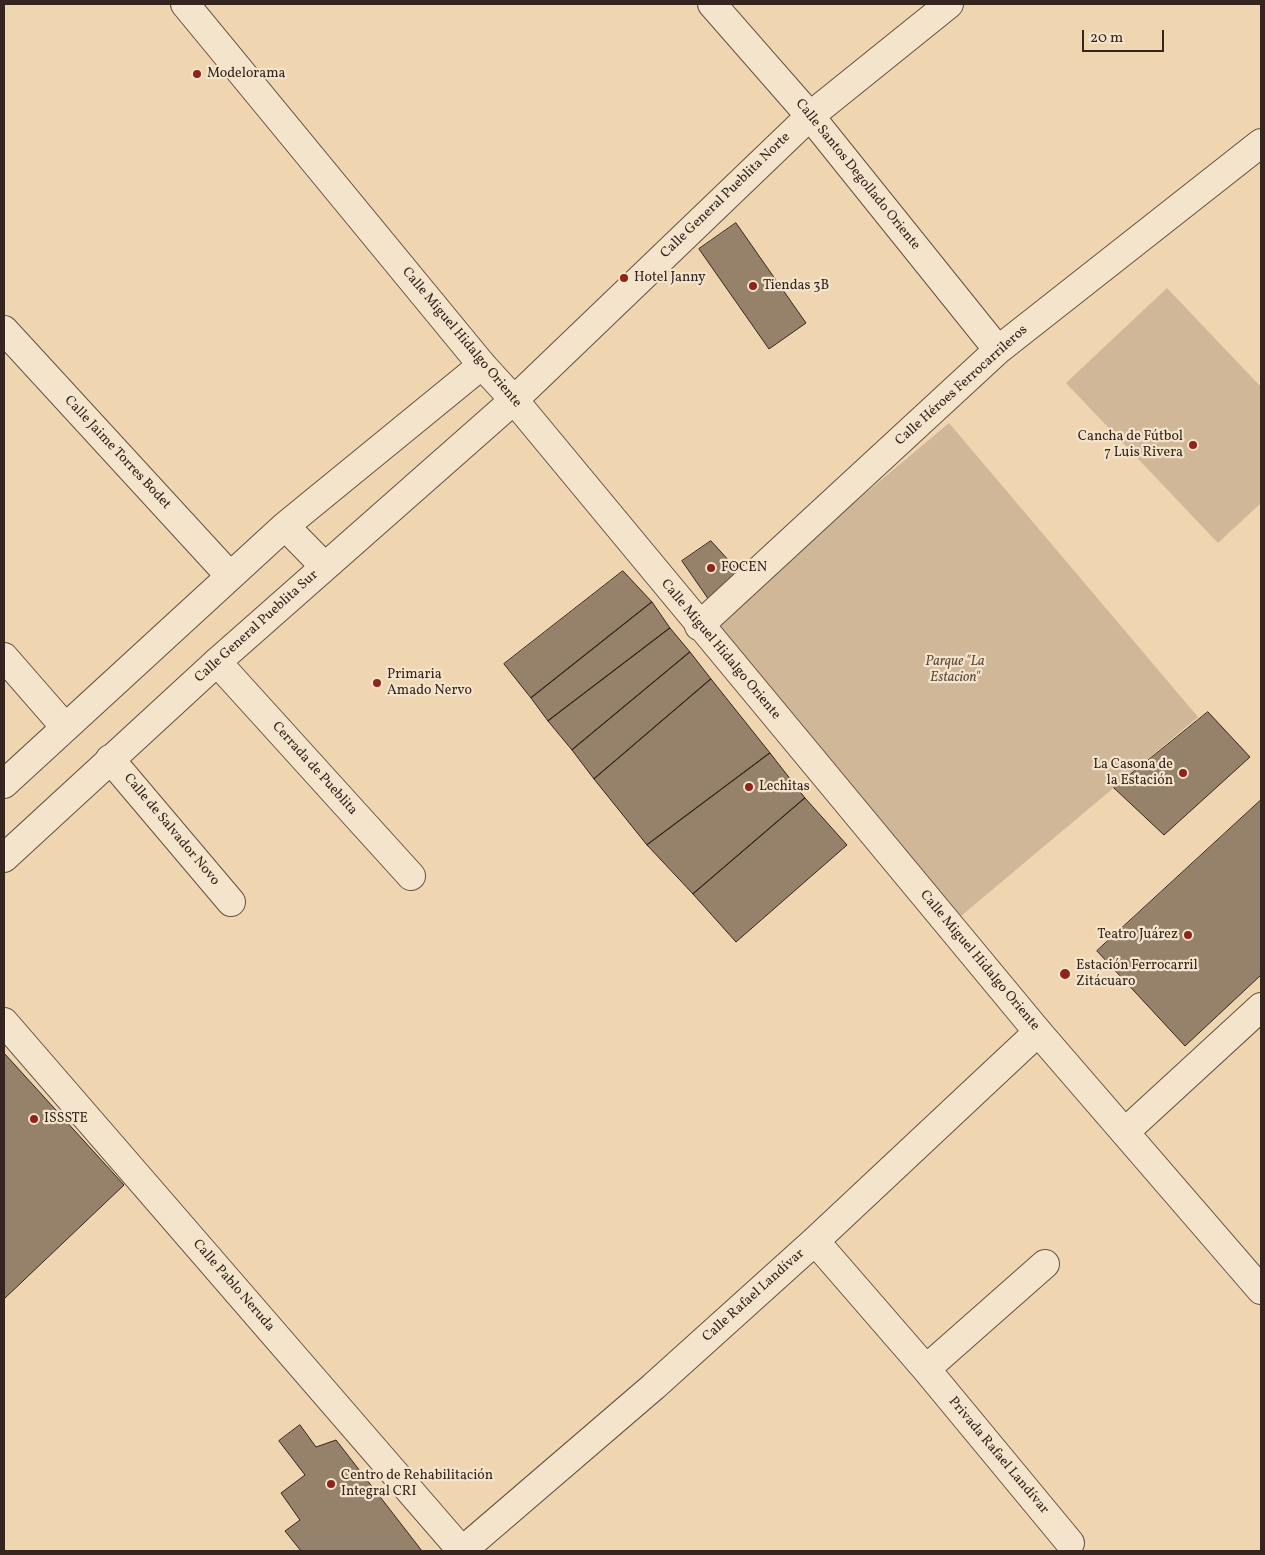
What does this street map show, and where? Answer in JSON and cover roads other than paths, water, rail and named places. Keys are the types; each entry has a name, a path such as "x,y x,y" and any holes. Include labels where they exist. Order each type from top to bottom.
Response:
{"street":[{"name":"Calle Miguel Hidalgo Oriente","path":"185,4 482,365 514,400 699,626 1038,1032 1261,1290"},
{"name":"Calle Santos Degollado Oriente","path":"712,4 810,116 998,350"},
{"name":"Calle General Pueblita Norte","path":"514,400 810,116 949,4"},
{"name":"Calle Héroes Ferrocarrileros","path":"699,626 998,350 1261,143"},
{"name":"Calle Jaime Torres Bodet","path":"4,330 230,576"},
{"path":"4,784 285,526 482,365"},
{"name":"Calle General Pueblita Sur","path":"4,858 217,662 514,400"},
{"path":"285,526 324,566"},
{"path":"4,657 65,728"},
{"name":"Cerrada de Pueblita","path":"217,662 411,876"},
{"name":"Calle de Salvador Novo","path":"110,759 232,902"},
{"path":"1124,1132 1261,1007"},
{"name":"Calle Pablo Neruda","path":"4,1022 462,1551"},
{"name":"Calle Rafael Landívar","path":"462,1551 653,1387 815,1241 1038,1032"},
{"name":"Privada Rafael Landívar","path":"815,1241 926,1369 1070,1543"},
{"path":"926,1369 1045,1264"}],"place":[{"name":"Modelorama","path":"197,74"},
{"name":"Hotel Janny","path":"624,278"},
{"name":"Tiendas 3B","path":"753,286"},
{"name":"Cancha de Fútbol 7 Luis Rivera","path":"1193,445"},
{"name":"FOCEN","path":"711,568"},
{"name":"Primaria Amado Nervo","path":"377,683"},
{"name":"La Casona de la Estación","path":"1183,773"},
{"name":"Lechitas","path":"749,787"},
{"name":"Teatro Juárez","path":"1188,935"},
{"name":"Estación Ferrocarril Zitácuaro","path":"1065,974"},
{"name":"ISSSTE","path":"34,1119"},
{"name":"Centro de Rehabilitación Integral CRI","path":"331,1484"}],"park label":[{"name":"Parque \"La Estacion\"","path":"955,670"}]}
